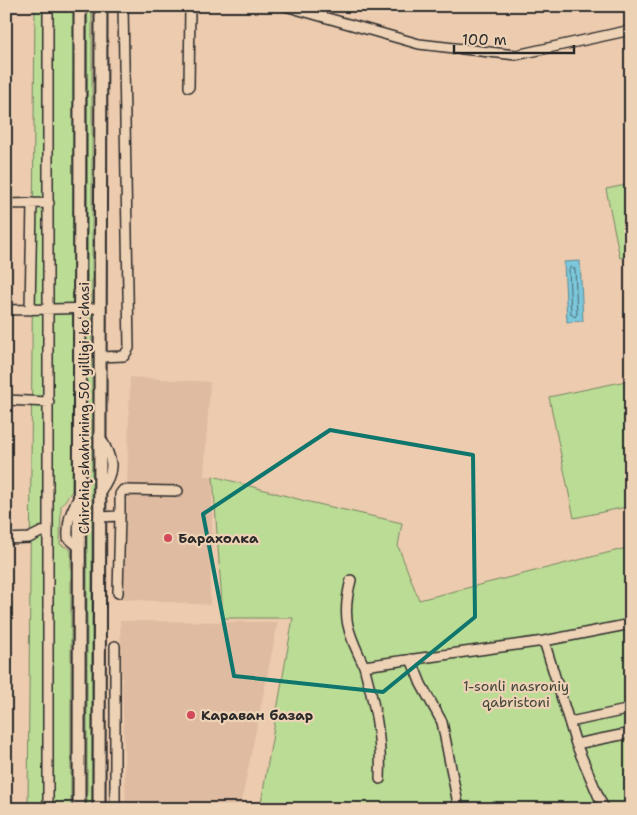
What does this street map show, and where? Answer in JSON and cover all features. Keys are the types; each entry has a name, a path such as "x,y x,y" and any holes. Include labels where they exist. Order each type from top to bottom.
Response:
{"main road":[{"name":"Chirchiq shahrining 50 yilligi koʻchasi","path":"79,809 80,6"},
{"name":"Chirchiq shahrining 50 yilligi koʻchasi","path":"99,809 101,6"}],"street":[{"path":"48,6 48,809"},
{"path":"100,357 124,356 128,348 123,6"},
{"path":"189,87 190,6"},
{"path":"285,6 419,44 516,55 631,30"},
{"path":"30,310 32,203"},
{"path":"6,204 49,203"},
{"path":"6,310 99,308"},
{"path":"6,400 49,402"},
{"path":"118,593 120,494 123,490 178,491"},
{"path":"99,517 120,516"},
{"path":"6,539 29,538 41,532 48,532"},
{"path":"351,580 345,604 348,633 364,666 376,714 381,746 380,778"},
{"path":"364,666 544,641 631,624"},
{"path":"544,641 576,744 604,809"},
{"path":"115,809 116,646"},
{"path":"411,659 420,684 442,722 459,809"},
{"path":"570,722 631,709"},
{"path":"576,744 631,732"},
{"path":"6,808 22,809"}],"highlighted area":[{"path":"330,430 473,455 475,617 383,692 234,676 203,514"}],"shaded area":[{"name":"Барахолка","path":"130,377 210,382 204,476 213,476 210,605 124,599"},
{"name":"Караван базар","path":"120,621 278,622 240,809 126,809"}],"green space":[{"path":"35,6 78,6 72,491 61,506 60,544 71,550 71,809 28,809"},
{"path":"87,6 92,6 92,809 87,809"},
{"path":"631,184 631,255 620,258 606,189"},
{"path":"631,380 631,506 574,518 549,397"},
{"name":"1-sonli nasroniy qabristoni","path":"213,476 305,501 402,523 398,546 419,600 631,547 631,809 260,809 293,618 223,618"}],"water":[{"path":"580,261 583,321 567,322 564,262"}],"place":[{"name":"Барахолка","path":"168,538"},
{"name":"Караван базар","path":"191,715"}]}
